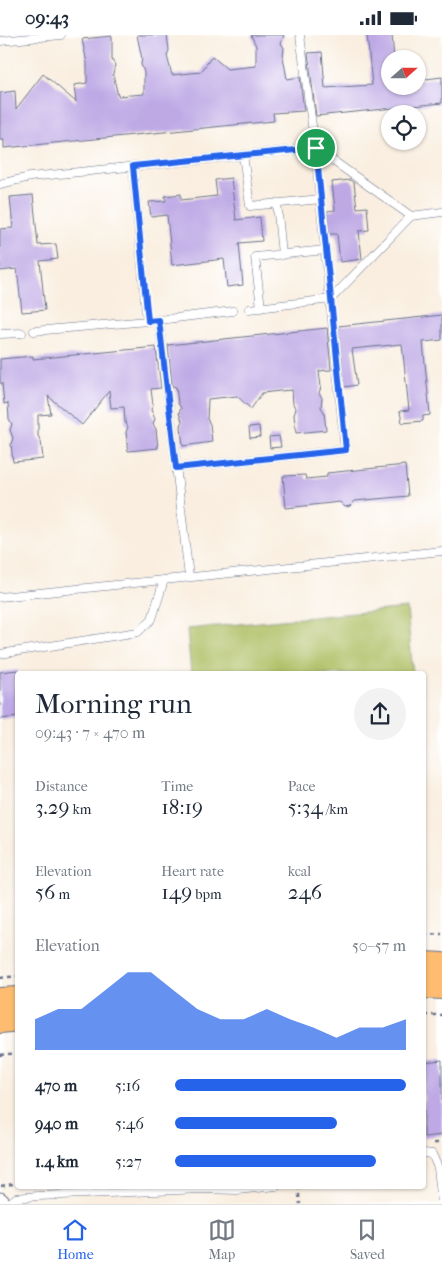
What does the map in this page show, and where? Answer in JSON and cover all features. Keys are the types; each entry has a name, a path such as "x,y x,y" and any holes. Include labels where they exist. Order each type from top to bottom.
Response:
{"main road":[{"path":"426,964 442,965"},
{"path":"426,986 442,987"},
{"path":"0,1000 15,999"},
{"path":"0,1021 15,1019"}],"street":[{"path":"0,1200 4,1204"}],"lane":[{"path":"0,41 61,35"},
{"path":"176,468 346,450 316,148 300,35"},
{"path":"0,184 30,177 316,148 411,216"},
{"path":"244,155 250,206 321,199"},
{"path":"133,166 148,321"},
{"path":"277,203 282,255"},
{"path":"249,309 330,299 411,216 442,212"},
{"path":"260,308 255,257 326,250"},
{"path":"34,331 159,320 233,311"},
{"path":"159,320 189,577"},
{"path":"0,334 22,333"},
{"path":"0,597 442,551"},
{"path":"0,654 138,632 152,619 164,580"},
{"path":"426,1153 432,1154 438,1168 442,1204"},
{"path":"8,1204 16,1198 38,1196 247,1189"}],"path":[{"path":"426,935 442,934"},
{"path":"0,978 15,976"},
{"path":"426,1015 442,1015"},
{"path":"0,1055 15,1053"},
{"path":"0,1186 15,1184"},
{"path":"298,1189 300,1204"}],"green space":[{"path":"407,608 413,671 191,671 187,629"}],"building":[{"path":"137,35 167,35 169,50 167,56 172,75 201,72 212,56 227,69 256,66 256,46 251,35 284,35 281,43 284,48 283,57 287,79 300,77 304,111 273,113 274,121 4,148 4,140 0,140 0,93 15,91 16,109 43,74 76,102 74,85 87,83 87,63 82,39 112,36 112,60 115,65 113,74 118,96 144,94 144,72"},
{"path":"367,35 392,35 393,50 381,50 381,95 426,95 426,79 442,77 442,103 381,105 381,109 316,116 308,53 322,52 325,88 372,85"},
{"path":"231,178 236,220 260,217 262,241 239,243 243,285 227,287 224,259 172,265 167,215 151,217 149,202 166,201 165,196 181,194 181,200 217,196 215,180"},
{"path":"350,180 354,183 357,208 367,207 369,230 359,231 362,259 340,262 337,234 329,234 327,211 335,210 332,182"},
{"path":"33,195 38,245 56,244 58,259 40,261 45,310 22,312 17,269 0,271 0,229 13,228 10,197"},
{"path":"442,315 442,340 423,342 430,415 423,416 423,421 402,423 400,411 409,410 402,344 352,349 357,385 344,387 338,326"},
{"path":"327,328 331,370 319,371 321,387 319,393 322,398 321,407 324,412 326,430 296,433 294,415 296,409 293,404 292,390 262,393 251,409 237,396 208,399 207,419 210,424 212,442 183,446 182,421 179,413 181,408 178,403 176,387 172,386 168,345"},
{"path":"156,347 161,388 151,389 153,405 151,410 155,419 153,424 156,429 158,448 128,451 126,432 128,427 125,422 124,407 111,408 109,391 82,425 48,396 51,414 38,415 38,436 41,441 43,459 13,462 11,444 13,438 10,430 12,424 9,419 8,403 4,404 2,383 0,383 0,359 33,356 33,359"},
{"path":"259,426 260,437 250,438 249,427"},
{"path":"279,436 281,447 270,448 269,437"},
{"path":"405,465 408,496 355,501 350,506 345,507 340,502 286,508 283,476 305,475 306,479 327,477 327,473"},
{"path":"18,670 15,671 15,717 0,719 0,672"},
{"path":"442,1060 442,1135 426,1137 426,1062"}],"route":[{"path":"316,148 346,450 176,468 159,320 148,321 133,166 316,148"}]}
